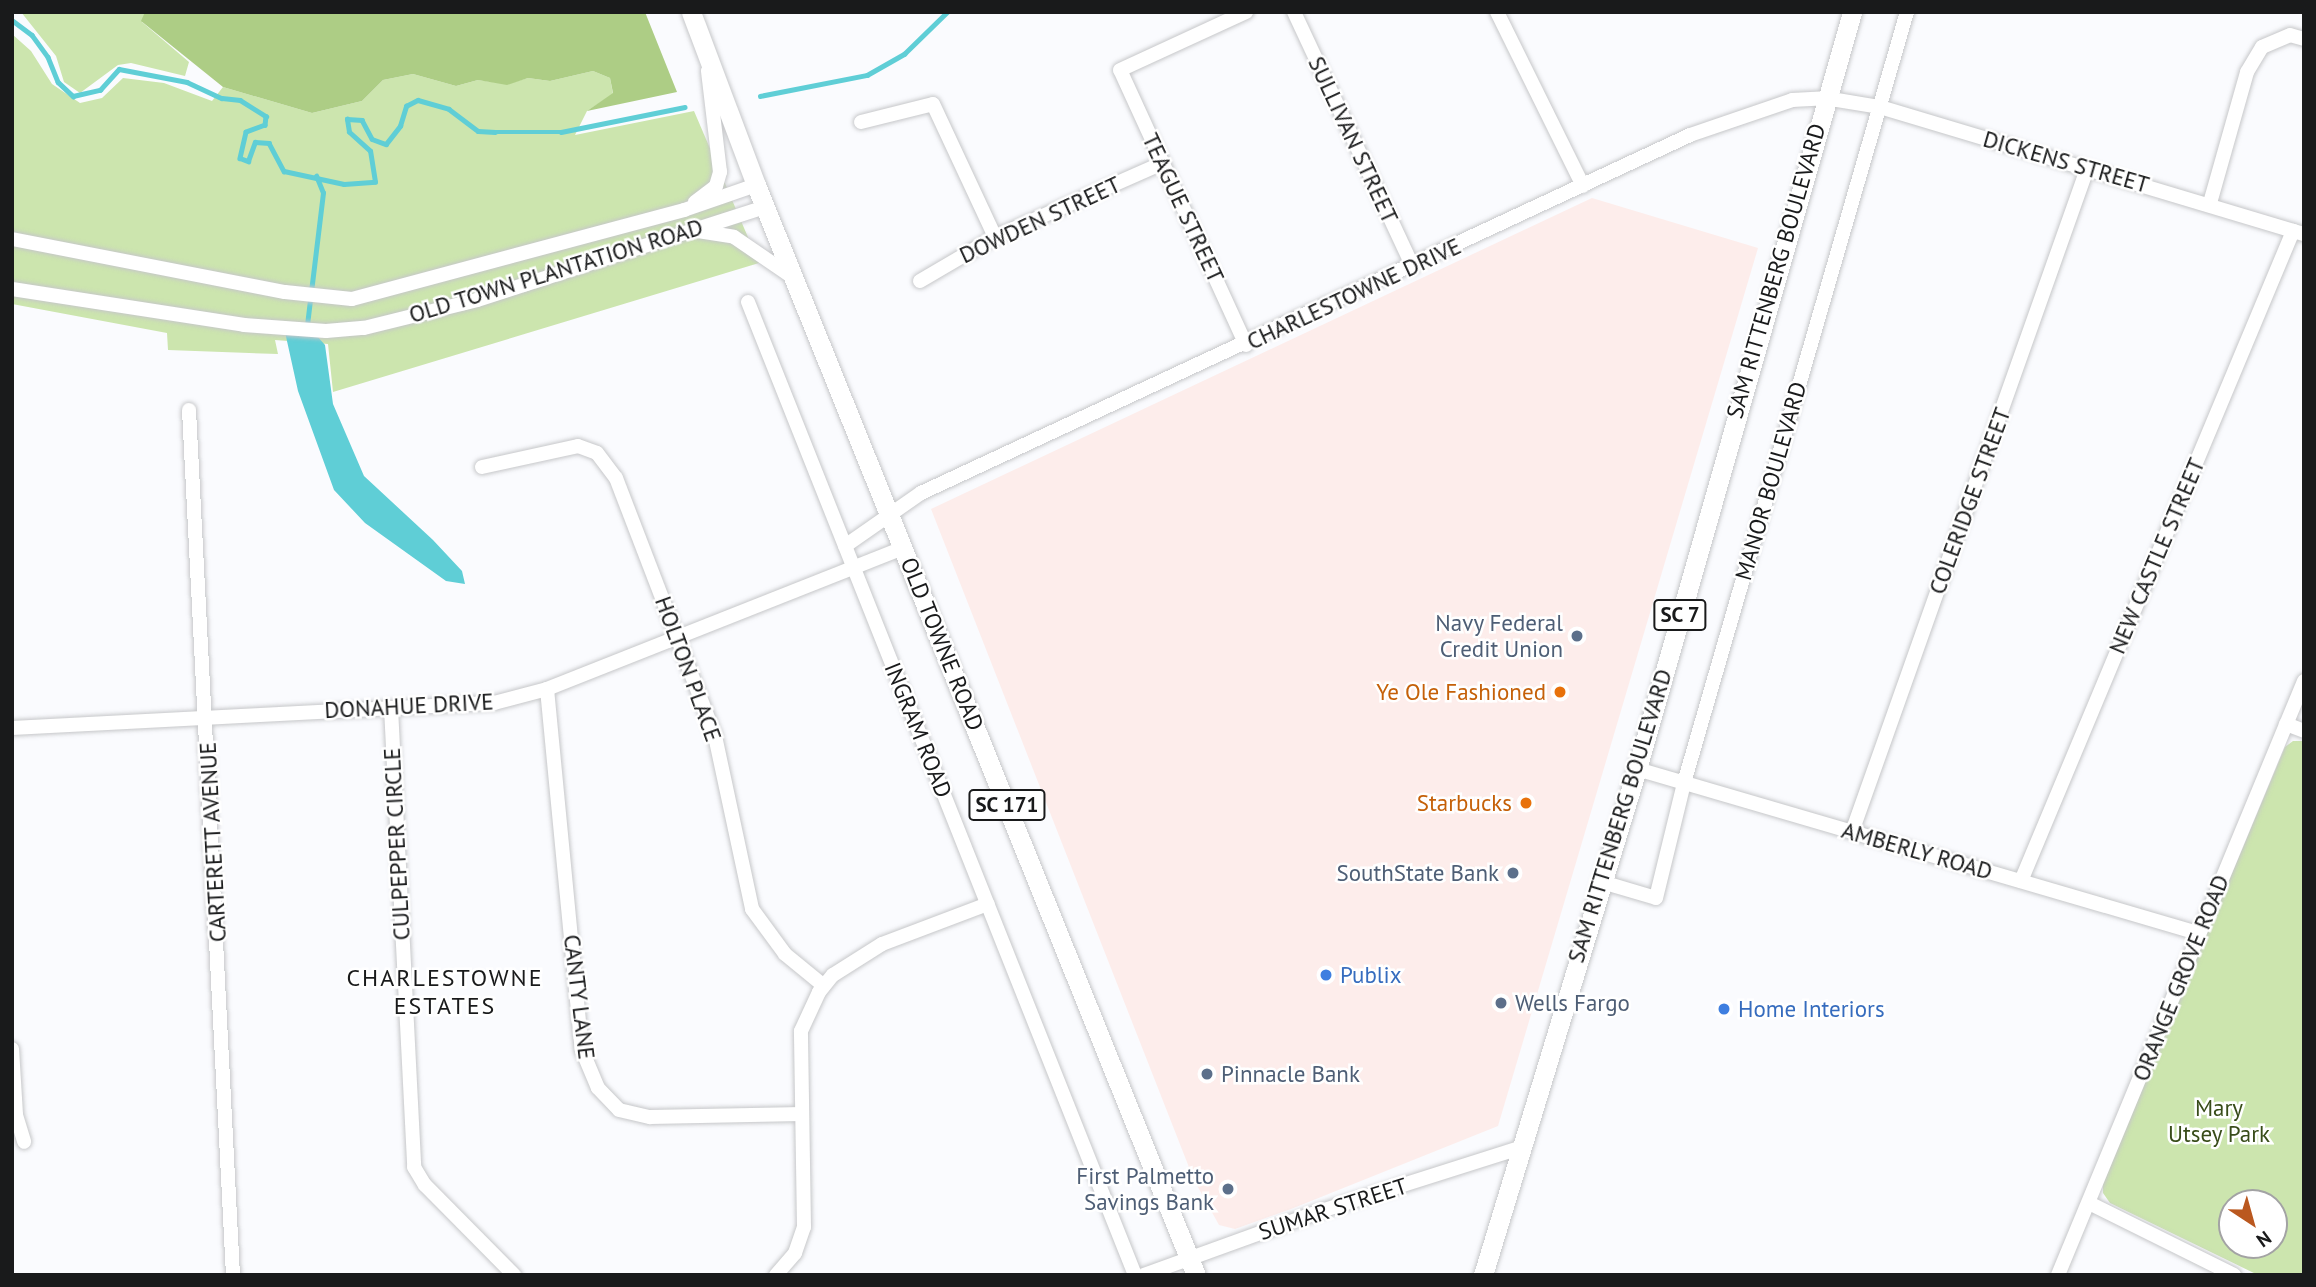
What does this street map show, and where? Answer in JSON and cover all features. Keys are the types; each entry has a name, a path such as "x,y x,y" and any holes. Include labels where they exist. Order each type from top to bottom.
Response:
{"main road":[{"name":"OLD TOWNE ROAD","path":"692,12 756,185 1192,1266"},
{"name":"SAM RITTENBERG BOULEVARD","path":"1483,1275 1637,769 1825,98 1852,12"},
{"name":"SAM RITTENBERG BOULEVARD","path":"1492,1275 1501,1216"}],"street":[{"name":"TEAGUE STREET","path":"1246,12 1120,70 1246,345"},
{"name":"SULLIVAN STREET","path":"1294,12 1413,267"},
{"path":"1497,12 1583,186"},
{"name":"MANOR BOULEVARD","path":"1602,882 1656,898 1684,783 1907,12"},
{"path":"2210,203 2247,72 2262,47 2290,35 2304,39"},
{"path":"707,52 720,172 716,186 684,211 691,230 734,237 795,279"},
{"name":"CHARLESTOWNE DRIVE","path":"845,547 889,511 1730,118 1792,100 1825,98"},
{"name":"DICKENS STREET","path":"1825,98 1880,107 2210,203 2298,233"},
{"path":"861,122 933,104 995,237"},
{"name":"DOWDEN STREET","path":"920,281 995,237 1163,163"},
{"name":"COLERIDGE STREET","path":"1852,832 2087,169"},
{"name":"OLD TOWN PLANTATION ROAD","path":"12,239 285,292 352,299 684,211 756,185"},
{"name":"OLD TOWN PLANTATION ROAD","path":"12,289 244,325 326,331 364,328 477,300 765,207"},
{"name":"NEW CASTLE STREET","path":"2021,881 2298,233"},
{"name":"INGRAM ROAD","path":"748,302 1135,1275"},
{"name":"CARTERETT AVENUE","path":"190,410 233,1275"},
{"name":"HOLTON PLACE","path":"482,467 553,448 578,446 597,453 616,478 715,736 752,909 785,954 824,986"},
{"name":"DONAHUE DRIVE","path":"12,727 494,703 547,689 904,548"},
{"name":"ORANGE GROVE ROAD","path":"2058,1275 2304,681"},
{"name":"CANTY LANE","path":"547,689 582,1050 598,1088 619,1110 650,1117 802,1114"},
{"name":"CULPEPPER CIRCLE","path":"391,708 414,1167 425,1185 514,1275"},
{"path":"2286,724 2304,732"},
{"name":"AMBERLY ROAD","path":"1637,769 2198,933"},
{"path":"776,1275 795,1253 804,1227 801,1031 824,986 851,961 882,944 988,904"},
{"path":"12,1049 16,1115 24,1142"},
{"name":"SUMAR STREET","path":"1144,1275 1192,1266 1523,1147"},
{"path":"2090,1203 2234,1275"}],"shaded area":[{"path":"1592,198 1758,248 1498,1126 1235,1229 1219,1225 1194,1180 931,509"}],"green space":[{"path":"21,12 145,12 142,22 189,62 185,76 131,63 118,65 80,93 64,82 56,56"},
{"path":"145,12 645,12 677,92 587,111 613,93 610,78 593,71 550,81 528,78 507,85 478,80 456,86 413,74 383,80 362,101 312,113 223,87 141,21"},
{"path":"12,34 31,51 52,84 80,103 102,98 123,78 164,83 212,101 223,87 312,113 362,101 383,80 413,74 456,86 478,80 507,84 528,78 550,81 593,71 610,78 613,94 587,111 575,135 694,111 759,263 333,392 328,344 275,340 278,354 168,350 167,333 12,304"},
{"name":"Mary Utsey Park","path":"2293,741 2304,741 2304,1275 2258,1275 2225,1259 2288,1259 2288,1189 2218,1189 2218,1256 2110,1203 2103,1193 2103,1181 2285,747"}],"water":[{"path":"285,332 317,336 325,345 333,404 364,476 462,571 465,584 446,581 365,523 334,490 298,391"}],"waterway":[{"path":"760,96 867,75 904,54 947,12"},
{"path":"12,20 32,35 48,57 58,82 73,96 100,90 119,69 187,82 222,98 240,100 266,116 265,125 246,132 240,158 248,161 255,142 269,143 284,171 344,184 375,182 370,151 349,132 347,119 362,120 372,139 386,144 400,126 406,106 418,100 449,109 478,131 495,132 561,132 685,107"},
{"path":"307,325 323,193 316,176"}],"place":[{"name":"Navy Federal Credit Union","path":"1577,636"},
{"name":"Ye Ole Fashioned","path":"1560,692"},
{"name":"Starbucks","path":"1526,803"},
{"name":"SouthState Bank","path":"1513,873"},
{"name":"Publix","path":"1326,975"},
{"name":"Wells Fargo","path":"1501,1003"},
{"name":"Home Interiors","path":"1724,1009"},
{"name":"Pinnacle Bank","path":"1207,1074"},
{"name":"First Palmetto Savings Bank","path":"1228,1189"}],"district":[{"name":"CHARLESTOWNE ESTATES","path":"445,992"}]}
